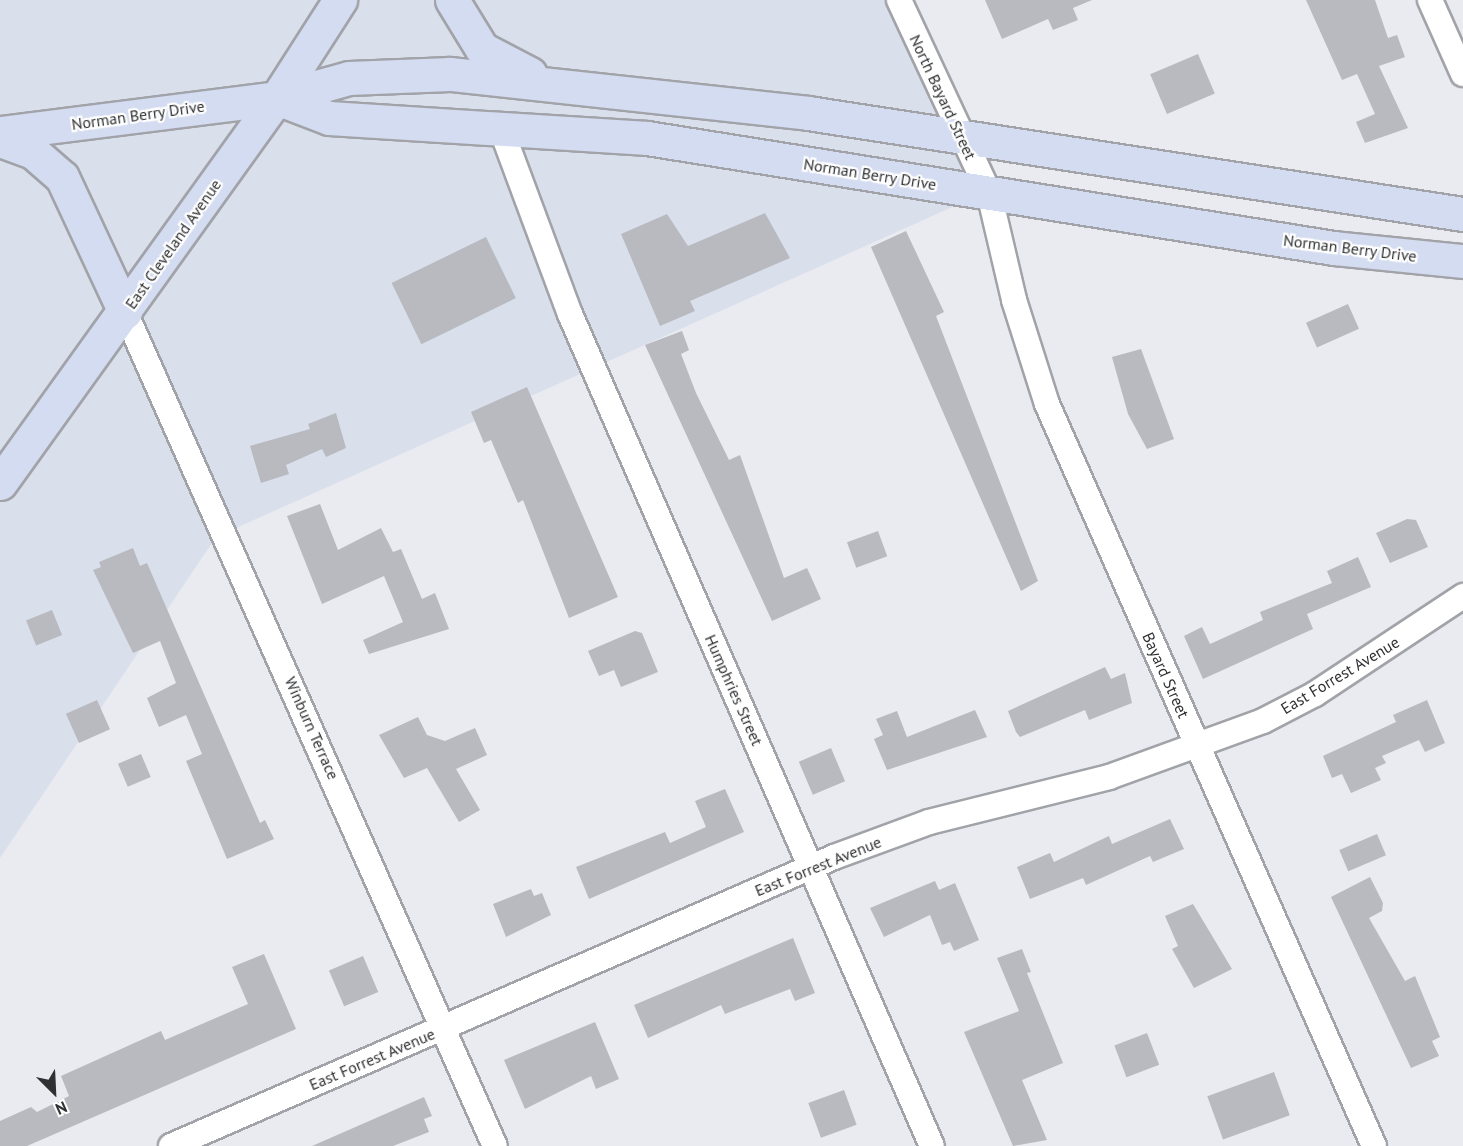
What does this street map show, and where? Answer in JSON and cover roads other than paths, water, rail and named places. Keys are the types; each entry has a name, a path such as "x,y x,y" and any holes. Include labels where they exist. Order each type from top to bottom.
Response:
{"main road":[{"name":"East Cleveland Avenue","path":"0,483 277,98 340,0"},
{"path":"452,0 482,49 551,83"},
{"name":"Norman Berry Drive","path":"0,133 277,98 349,78 450,74 797,111 1463,214"},
{"name":"Norman Berry Drive","path":"277,98 329,118 500,126 647,138 1334,248 1463,261"},
{"path":"0,140 33,152 62,177 125,312"}],"street":[{"name":"North Bayard Street","path":"899,0 961,138 989,193"},
{"path":"1430,0 1463,74"},
{"name":"Humphries Street","path":"500,126 570,314 932,1146"},
{"name":"Bayard Street","path":"989,193 1014,300 1047,404 1374,1146"},
{"name":"Winburn Terrace","path":"125,312 495,1146"},
{"name":"East Forrest Avenue","path":"171,1146 811,867 929,822 1109,777 1197,748 1315,694 1463,596"}]}
